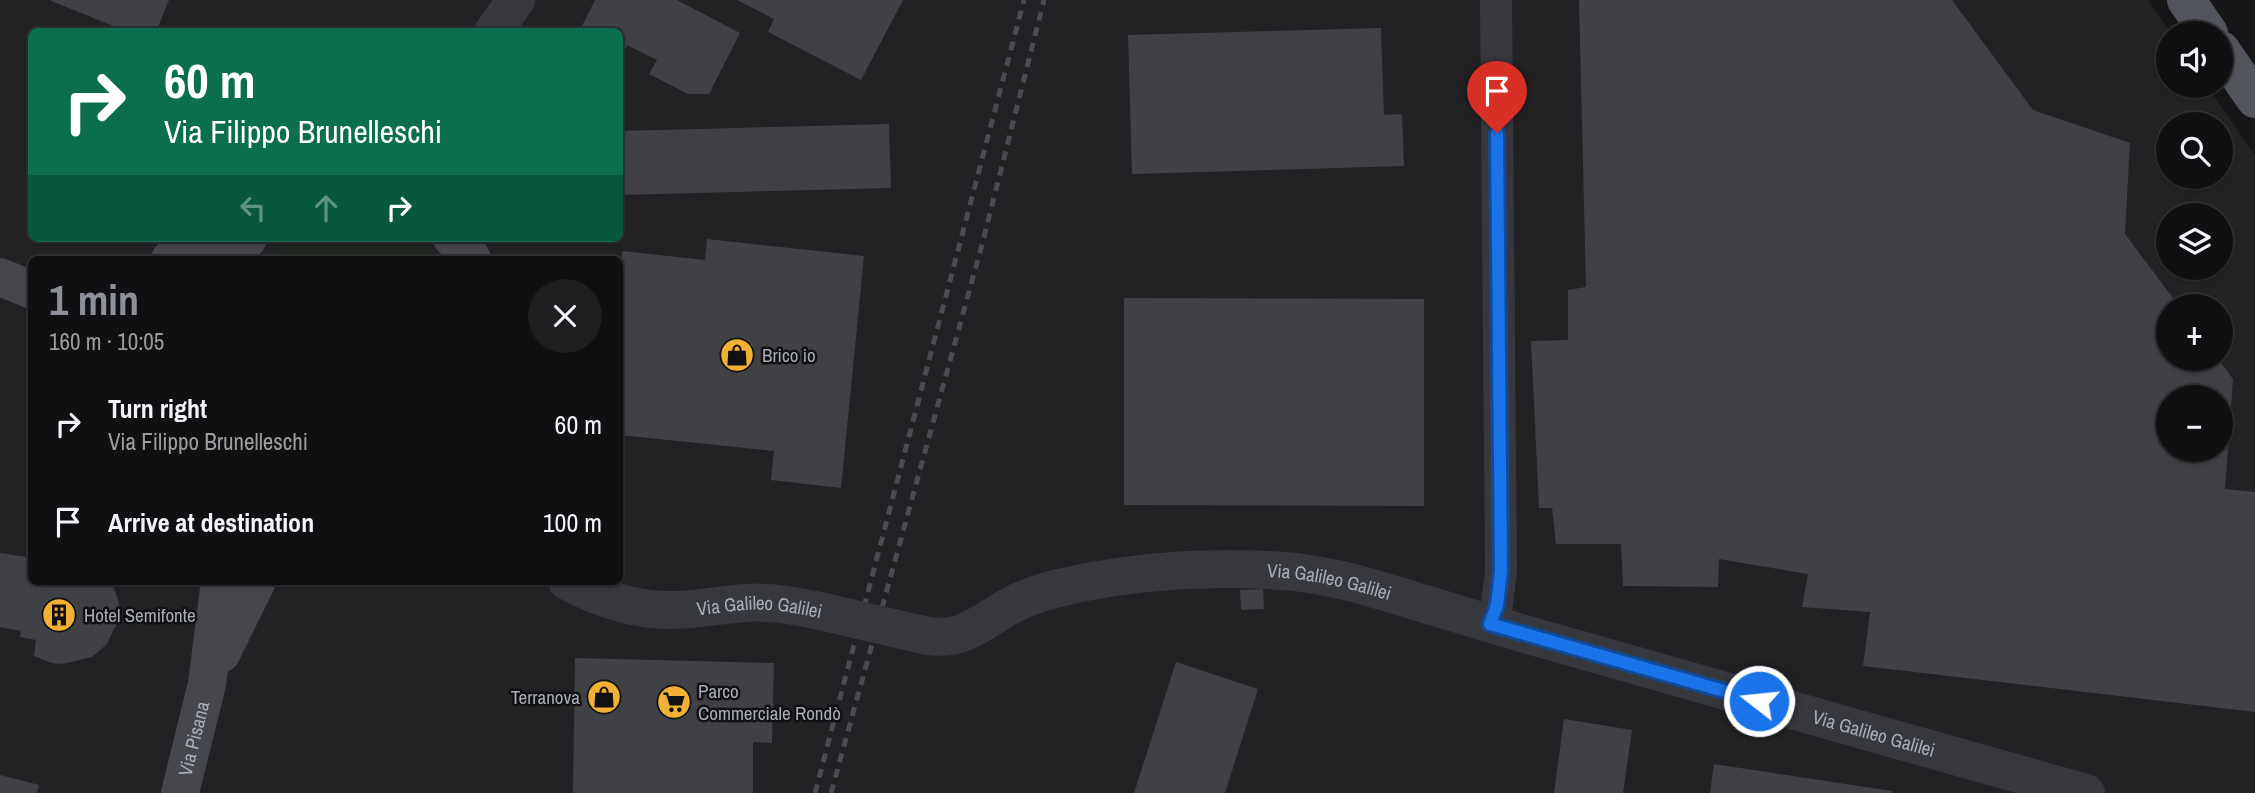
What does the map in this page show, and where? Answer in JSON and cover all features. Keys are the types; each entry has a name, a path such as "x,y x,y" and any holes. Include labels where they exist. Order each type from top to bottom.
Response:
{"main road":[{"path":"2186,0 2201,21"},
{"path":"2233,67 2255,99"},
{"path":"187,256 243,246"},
{"path":"0,276 28,275"},
{"path":"0,276 28,288"},
{"name":"Via Pisana","path":"180,793 206,684 219,585"},
{"name":"Via Pisana","path":"206,684 255,585"}],"street":[{"path":"1490,624 1497,605 1501,571 1496,0"},
{"name":"Via Galileo Galilei","path":"575,585 593,594 643,608 676,610 758,603 784,604 936,638 954,637 1021,600 1062,587 1137,575 1224,570 1275,571 1335,578 2085,793"}],"shaded area":[{"path":"0,0 2148,0 2163,21 2156,21 2156,98 2215,98 2225,112 2156,112 2156,189 2233,189 2233,123 2255,155 2255,793 0,793"},
{"path":"288,242 422,242 441,256 270,256"}],"building":[{"path":"49,0 169,0 158,28 118,28"},
{"path":"595,0 677,0 740,33 709,94 688,94 649,74 657,60 627,45 623,54 623,28 581,28"},
{"path":"737,0 903,0 861,80 768,32 774,19"},
{"path":"1579,0 1952,0 2033,110 2130,143 2125,234 2156,275 2156,280 2160,280 2170,294 2156,294 2156,371 2227,371 2233,379 2233,385 2156,385 2156,462 2227,462 2225,489 2255,492 2255,712 1863,666 1870,612 1802,607 1808,574 1719,559 1718,587 1623,586 1621,544 1556,544 1552,508 1539,508 1531,341 1568,340 1568,290 1586,287"},
{"path":"1381,28 1384,115 1402,114 1404,166 1132,174 1128,35"},
{"path":"889,124 891,188 623,195 623,131"},
{"name":"Brico io","path":"707,239 864,256 841,488 771,480 774,451 623,435 622,251 705,260"},
{"path":"1124,298 1424,299 1424,506 1124,505"},
{"name":"Hotel Semifonte","path":"0,553 28,556 28,585 113,585 119,604 116,625 107,644 92,657 62,664 34,656 36,640 20,637 21,631 0,627"},
{"path":"1263,589 1264,609 1241,610 1240,590"},
{"name":"Parco Commerciale Rondò","path":"575,658 774,663 772,743 753,742 753,793 573,793"},
{"path":"1176,662 1258,689 1225,793 1134,793"},
{"path":"1564,719 1632,730 1623,793 1554,793"},
{"path":"1714,764 1892,791 1892,793 1710,793"},
{"path":"0,775 39,785 37,793 0,793"}],"railway":[{"path":"815,793 1024,0"},
{"path":"831,793 983,241 1044,0"}],"place":[{"name":"Brico io","path":"737,355"},
{"name":"Hotel Semifonte","path":"59,615"},
{"name":"Terranova","path":"604,697"},
{"name":"Parco Commerciale Rondò","path":"674,702"}],"route":[{"path":"1497,133 1501,571 1497,605 1490,624 1759,701"}]}
